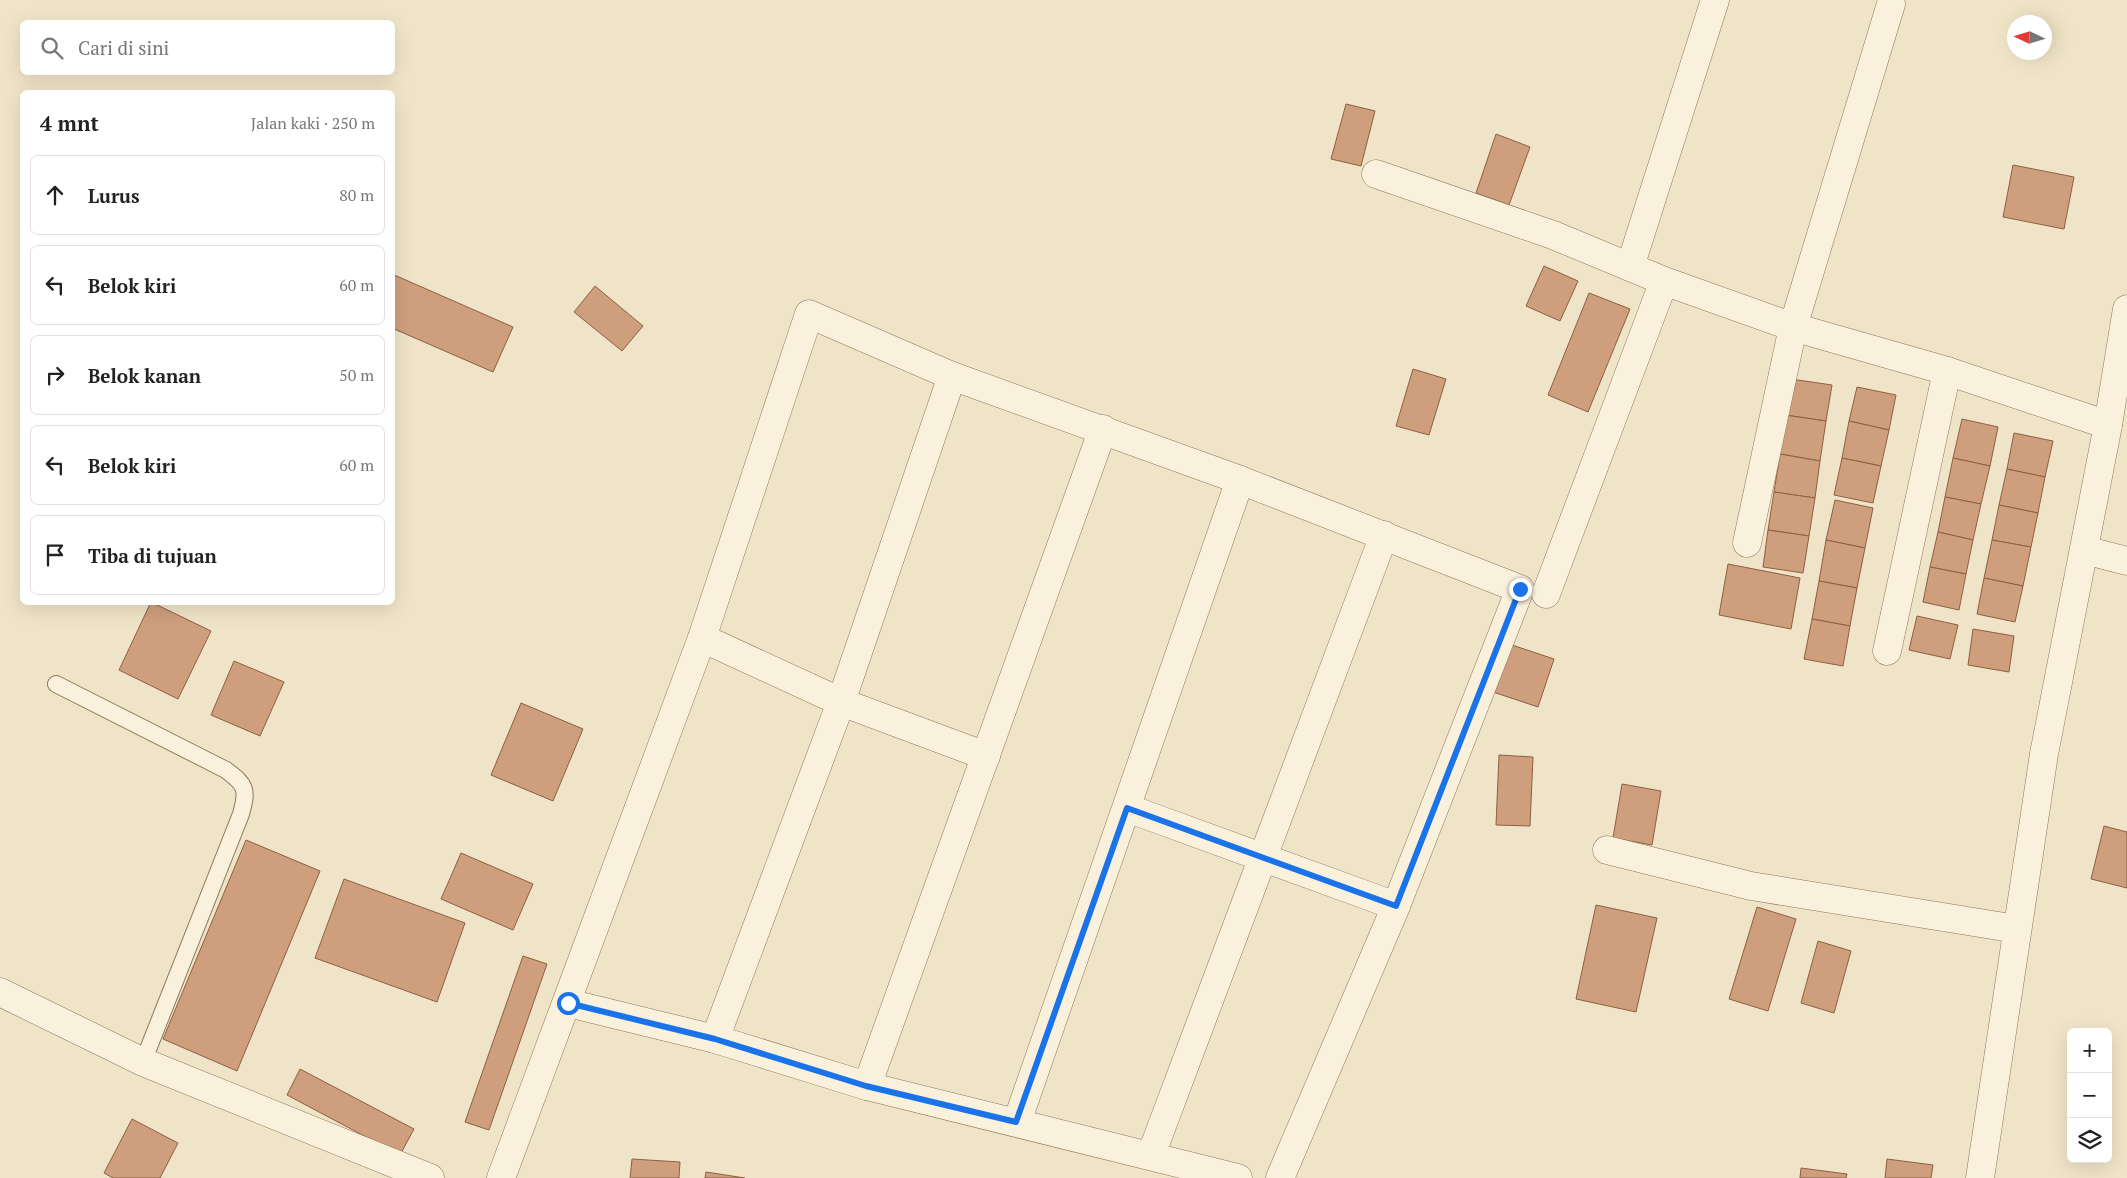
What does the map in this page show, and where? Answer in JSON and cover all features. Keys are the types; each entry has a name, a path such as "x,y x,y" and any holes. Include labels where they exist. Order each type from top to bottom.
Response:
{"street":[{"path":"1630,266 1715,0"},
{"path":"1747,543 1793,327 1891,4"},
{"path":"1376,174 1553,235 1664,281 1793,327 1947,371 2108,425"},
{"path":"1546,594 1664,281"},
{"path":"1980,1178 2044,754 2108,425 2127,309"},
{"path":"501,1178 568,1003 702,638 809,314 952,376 1240,480 1520,589 1396,906 1280,1178"},
{"path":"1887,651 1947,371"},
{"path":"715,1039 841,702 952,376"},
{"path":"866,1086 1103,429"},
{"path":"1016,1122 1240,480"},
{"path":"1151,1155 1384,535"},
{"path":"2084,550 2127,561"},
{"path":"702,638 841,702 986,756"},
{"path":"1127,808 1396,906"},
{"path":"1607,850 1751,886 2017,930"},
{"path":"0,992 143,1062 430,1178"},
{"path":"568,1003 715,1039 866,1086 1238,1178"}],"lane":[{"path":"56,684 226,770 240,780 246,796 241,814 143,1062"}],"building":[{"path":"1346,104 1375,111 1361,166 1331,159"},
{"path":"1496,134 1530,147 1509,205 1476,193"},
{"path":"2013,165 2074,177 2064,229 2003,217"},
{"path":"1544,266 1578,281 1560,321 1526,306"},
{"path":"395,275 513,327 493,372 395,329"},
{"path":"595,286 643,326 622,351 574,312"},
{"path":"1589,293 1630,309 1588,412 1548,395"},
{"path":"1413,369 1446,379 1429,435 1396,426"},
{"path":"1791,379 1832,385 1826,421 1785,415"},
{"path":"1857,387 1896,395 1889,430 1849,421"},
{"path":"1785,415 1826,421 1820,461 1780,454"},
{"path":"1962,419 1998,427 1990,466 1953,458"},
{"path":"1849,421 1889,430 1881,466 1842,458"},
{"path":"2014,433 2053,441 2045,477 2007,469"},
{"path":"1780,454 1820,461 1815,498 1774,492"},
{"path":"1842,458 1881,466 1873,503 1834,495"},
{"path":"1953,458 1990,466 1981,504 1945,497"},
{"path":"2007,469 2045,477 2038,513 1999,505"},
{"path":"1774,492 1815,498 1809,536 1768,530"},
{"path":"1945,497 1981,504 1973,540 1938,532"},
{"path":"1835,500 1873,508 1865,548 1826,540"},
{"path":"1999,505 2038,513 2031,547 1992,540"},
{"path":"1768,530 1809,536 1803,573 1763,567"},
{"path":"1938,532 1973,540 1966,574 1930,567"},
{"path":"1826,540 1865,548 1857,588 1819,581"},
{"path":"1992,540 2031,547 2023,586 1984,578"},
{"path":"1728,564 1800,578 1791,629 1719,615"},
{"path":"1930,567 1966,574 1959,610 1923,602"},
{"path":"1984,578 2023,586 2015,622 1977,614"},
{"path":"1819,581 1857,588 1850,626 1812,619"},
{"path":"150,605 157,605 211,631 178,699 119,670"},
{"path":"1917,616 1958,625 1950,659 1909,650"},
{"path":"1812,619 1850,626 1843,666 1804,659"},
{"path":"1973,629 2014,636 2009,672 1968,665"},
{"path":"1509,644 1554,659 1538,707 1493,692"},
{"path":"234,661 284,682 260,736 211,715"},
{"path":"521,703 583,729 553,801 491,775"},
{"path":"1499,755 1533,757 1530,826 1496,825"},
{"path":"1622,784 1661,791 1652,845 1613,838"},
{"path":"2104,826 2127,832 2127,888 2091,879"},
{"path":"246,840 320,871 237,1071 163,1039"},
{"path":"461,853 533,884 513,930 441,899"},
{"path":"344,879 465,923 437,1002 315,958"},
{"path":"1596,905 1657,918 1636,1012 1576,999"},
{"path":"1757,907 1796,919 1768,1011 1729,999"},
{"path":"1818,941 1851,951 1834,1013 1801,1003"},
{"path":"523,956 547,964 489,1130 465,1122"},
{"path":"300,1069 414,1129 400,1155 287,1095"},
{"path":"132,1119 178,1143 160,1178 113,1178 104,1173"},
{"path":"632,1159 680,1162 679,1178 630,1178"},
{"path":"1887,1159 1933,1165 1931,1178 1885,1178"},
{"path":"1801,1168 1847,1174 1846,1178 1800,1178"},
{"path":"706,1172 745,1178 705,1178"}],"route":[{"path":"568,1003 715,1039 866,1086 1016,1122 1127,808 1396,906 1520,589"}]}
